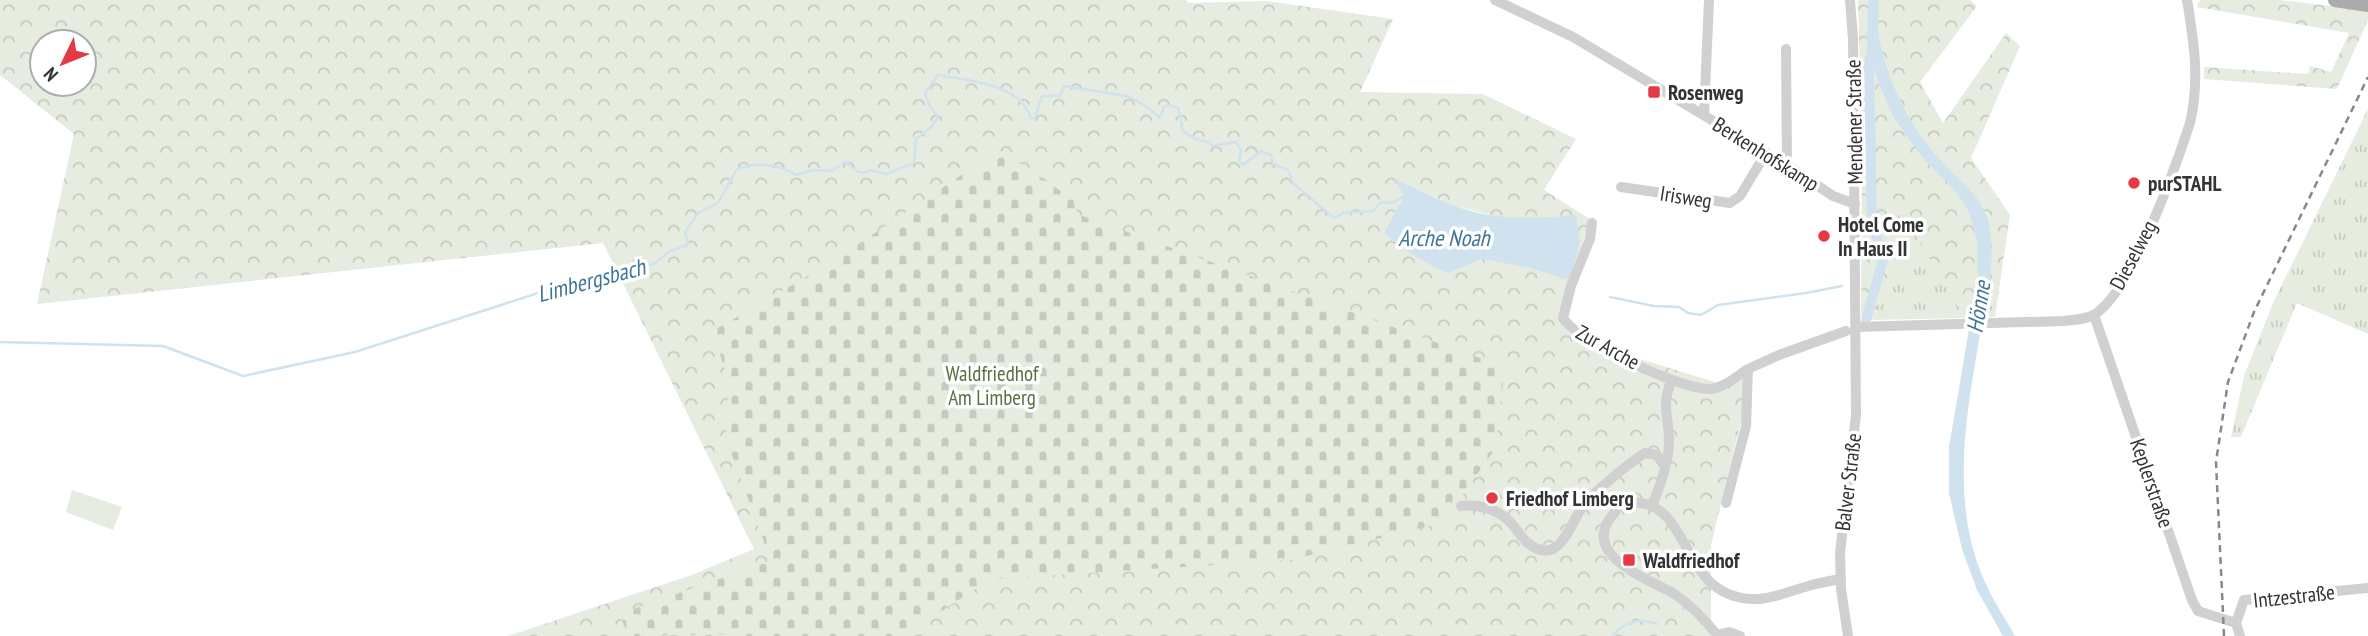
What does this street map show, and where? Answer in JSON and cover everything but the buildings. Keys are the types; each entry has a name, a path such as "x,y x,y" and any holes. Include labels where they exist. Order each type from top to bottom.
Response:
{"main road":[{"path":"2342,1 2368,5"}],"street":[{"name":"Berkenhofskamp","path":"1495,0 1573,37 1787,165 1833,196 1855,204"},
{"path":"1704,115 1709,0"},
{"name":"Mendener Straße","path":"1850,0 1855,204 1851,329"},
{"name":"Dieselweg","path":"2094,315 2118,288 2135,260 2190,122 2196,100 2197,80 2187,0"},
{"path":"1786,49 1787,165"},
{"name":"Irisweg","path":"1621,187 1730,203 1740,196 1766,153"},
{"name":"Zur Arche","path":"1591,223 1590,239 1571,286 1563,318 1587,339 1671,381 1713,389 1779,355 1851,329"},
{"path":"1851,329 2063,321 2094,315"},
{"name":"Keplerstraße","path":"2094,315 2192,600 2198,611 2236,623"},
{"name":"Balver Straße","path":"1849,636 1841,579 1842,526 1856,415 1851,329"},
{"path":"1726,503 1746,426 1748,369"},
{"path":"1652,506 1665,467 1669,440 1665,399 1671,381"},
{"path":"1461,506 1479,506 1504,516 1527,542 1546,550 1563,540 1584,504 1640,456 1645,453 1657,455 1665,467"},
{"path":"1740,636 1729,632 1717,636 1685,602 1625,568 1615,559 1607,548 1605,531 1618,509 1637,502 1652,506 1669,519 1702,574 1712,584 1733,595 1758,599 1841,579"},
{"name":"Intzestraße","path":"2236,623 2244,600 2368,588"},
{"path":"2236,623 2240,636"}],"green space":[{"path":"0,0 1267,1 1393,19 1360,92 1483,94 1576,139 1544,190 1590,219 1560,320 1621,353 1718,383 1744,378 1744,409 1711,545 1711,636 508,636 692,575 754,549 603,243 37,304 74,134 29,98 98,98 98,28 28,28 28,97 0,75","holes":["1395,179 1455,206 1498,217 1535,219 1569,279 1528,266 1482,259 1449,273 1384,233 1404,196"]},
{"path":"1858,0 1970,0 1977,6 1920,82 1943,123 2006,33 2020,46 1971,158 2010,215 1995,317 1965,318 1881,178 1889,217 1891,275 1872,320 1861,315 1862,161"},
{"path":"2200,0 2280,0 2348,8 2368,0 2368,20 2337,89 2204,79 2204,67 2308,74 2310,66 2331,72 2349,33 2197,7"},
{"path":"2368,109 2368,334 2297,303 2241,437 2231,437 2244,376 2273,303"},
{"name":"Waldfriedhof Am Limberg","path":"999,150 1073,199 1077,214 1505,367 1495,449 1461,497 1458,519 1291,560 991,579 903,636 629,636 619,614 771,561 726,439 729,384 713,331 830,263"},
{"path":"1880,175 1965,318 1872,320 1891,275 1889,217"},
{"path":"72,490 122,507 113,530 66,512"}],"water":[{"name":"Hönne","path":"1868,0 1879,0 1879,37 1888,72 1902,104 1931,149 1977,198 1989,225 1991,269 1969,401 1964,492 1974,551 1987,587 2015,636 2003,636 1977,590 1962,549 1949,493 1949,447 1978,276 1977,241 1969,212 1956,192 1923,158 1894,118 1879,84 1867,41"},
{"name":"Arche Noah","path":"1394,178 1453,205 1483,214 1529,218 1576,215 1580,242 1570,279 1528,266 1482,259 1449,273 1422,260 1384,233 1404,196"}],"waterway":[{"path":"1866,320 1883,259 1872,219 1869,66 1873,42"},
{"name":"Limbergsbach","path":"0,342 163,346 243,376 355,352 557,287 624,274 655,263 669,252 688,244 685,232 698,213 718,203 737,169 767,165 796,175 813,170 832,171 845,162 859,172 870,170 886,174 914,163 916,139 931,127 938,117 929,105 925,93 938,75 978,82 1005,91 1025,106 1031,118 1035,118 1042,96 1060,96 1064,86 1127,96 1146,106 1160,118 1164,107 1169,105 1178,108 1183,131 1195,139 1209,142 1212,146 1236,142 1241,151 1239,161 1243,165 1261,151 1271,155 1273,164 1288,170 1293,183 1334,218 1343,213 1373,211 1381,202 1392,203 1404,196"},
{"name":"Limbergsbach","path":"1480,257 1528,266 1569,279"},
{"name":"Limbergsbach","path":"1610,297 1654,306 1679,307 1688,313 1701,315 1718,305 1842,286"},
{"path":"1612,636 1632,622 1657,624"}],"railway":[{"path":"2224,636 2216,462 2228,382 2254,312 2368,77"}],"place":[{"name":"Rosenweg","path":"1654,92"},
{"name":"purSTAHL","path":"2134,183"},
{"name":"Hotel Come In Haus II","path":"1824,236"},
{"name":"Friedhof Limberg","path":"1492,498"},
{"name":"Waldfriedhof","path":"1629,560"}]}
